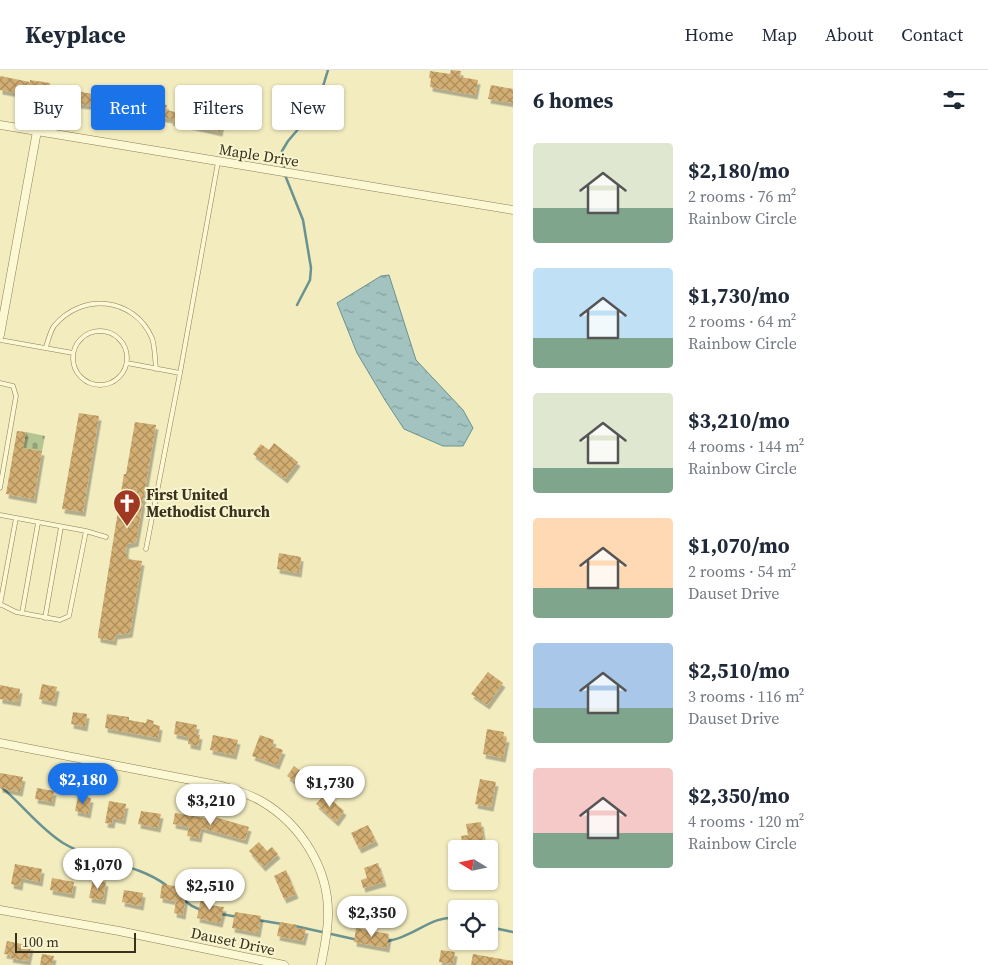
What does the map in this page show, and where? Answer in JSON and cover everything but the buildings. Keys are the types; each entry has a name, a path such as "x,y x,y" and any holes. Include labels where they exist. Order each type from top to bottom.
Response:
{"street":[{"name":"Maple Drive","path":"0,125 513,210"},
{"path":"0,335 37,132"},
{"path":"0,743 222,786 246,793 281,814 314,853 327,893 328,915 321,965"},
{"name":"Dauset Drive","path":"0,910 119,931 284,965"}],"lane":[{"path":"146,549 218,162"},
{"path":"46,347 53,328 63,317 89,304 102,302 117,306 130,313 142,323 152,339 156,369"},
{"path":"105,331 120,339 125,346 126,364 123,372 109,384 90,383 76,371 73,362 74,353 76,345 88,333 105,331"},
{"path":"0,340 74,353"},
{"path":"126,364 180,373"},
{"path":"0,383 13,386 16,396 0,488"},
{"path":"0,515 86,531 106,537"},
{"path":"16,518 0,604 22,613 45,618 60,620 69,616 86,531"},
{"path":"22,613 38,523"},
{"path":"45,618 61,527"}],"green space":[{"path":"26,432 45,436 42,451 23,448"}],"water":[{"path":"389,275 416,360 463,410 473,428 463,446 443,446 404,429 357,353 337,303 381,276"}],"waterway":[{"path":"297,305 310,280 311,268 303,220 285,175 282,151 318,103 328,70"},
{"path":"0,786 46,830 63,843 88,854 142,872 166,885"},
{"path":"184,900 201,910"},
{"path":"221,914 238,917"},
{"path":"385,942 402,937 436,921 448,918"},
{"path":"258,920 282,924"},
{"path":"295,926 358,940"},
{"path":"498,929 513,932"}],"place":[{"name":"First United Methodist Church","path":"127,527"}]}
